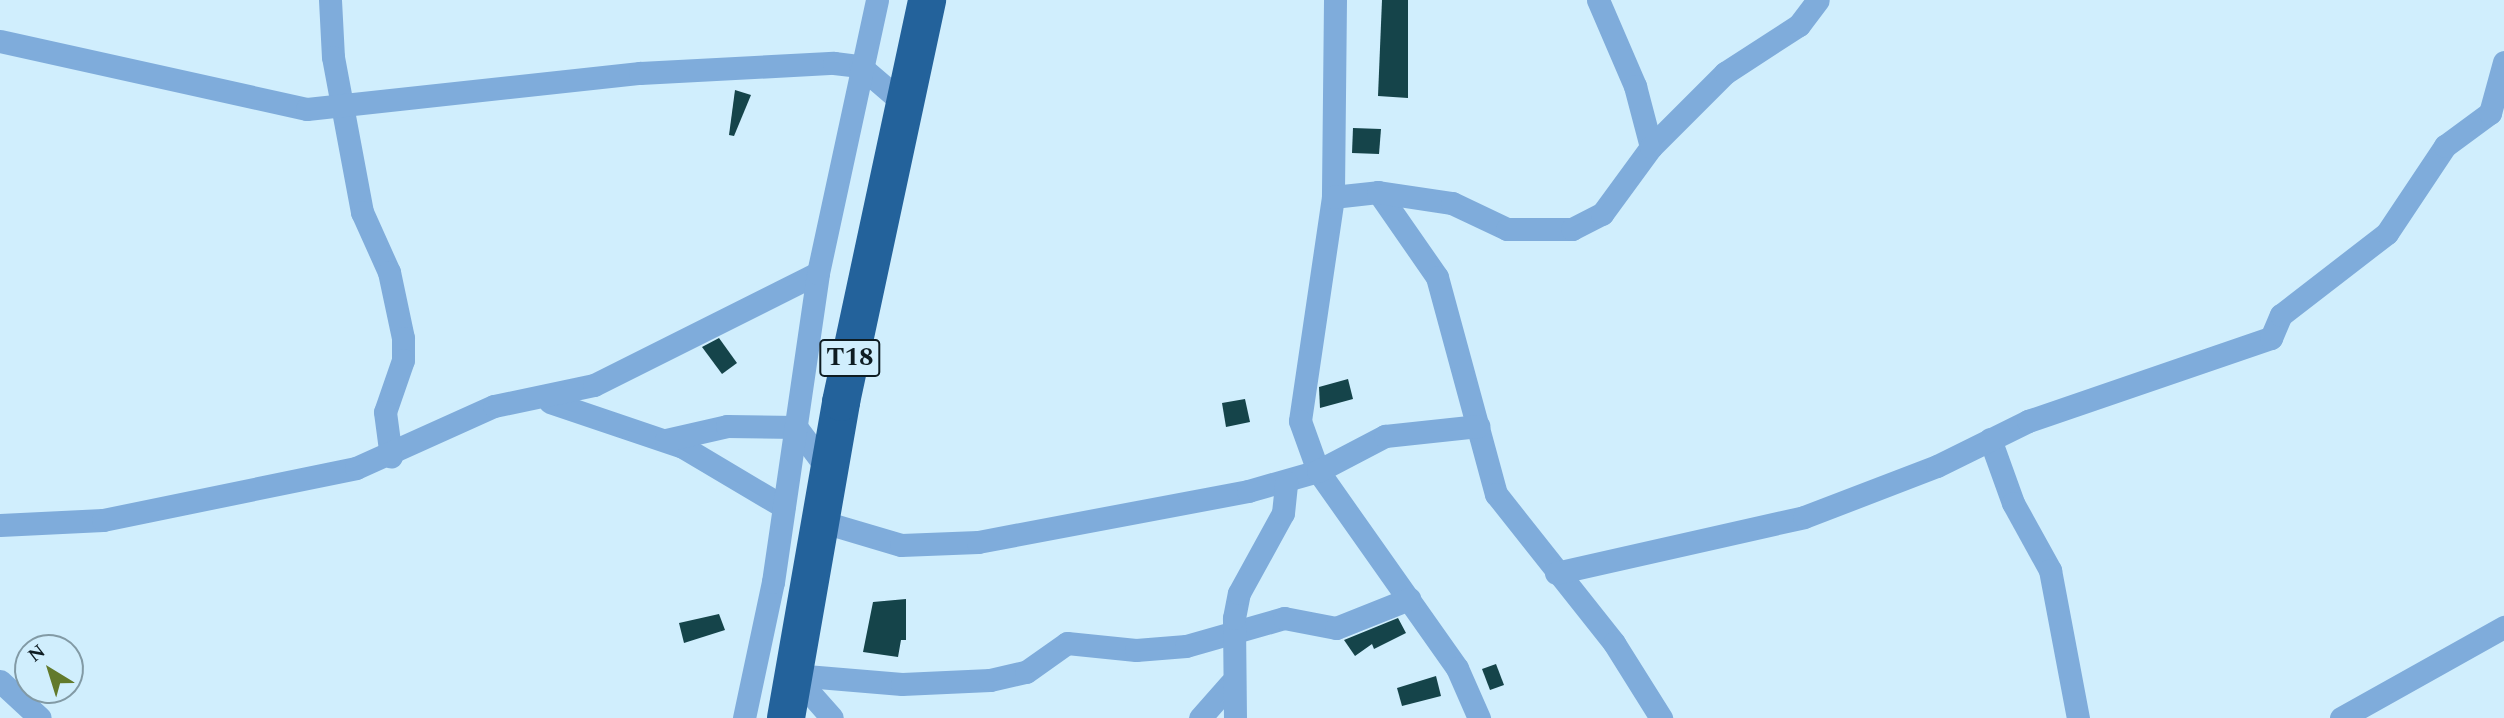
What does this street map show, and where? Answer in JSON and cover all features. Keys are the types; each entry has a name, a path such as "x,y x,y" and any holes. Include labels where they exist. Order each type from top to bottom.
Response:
{"highway":[{"name":"T18","path":"786,718 829,471 902,102 927,0"}],"street":[{"path":"330,0 341,107 366,229 388,272 403,338 403,360 385,412 391,457"},
{"path":"744,718 784,507 818,273 860,66 877,0"},
{"path":"1335,0 1333,197 1299,411 1318,471 1457,668 1479,718"},
{"path":"1598,0 1635,86 1651,147"},
{"path":"1333,197 1378,192 1452,203 1507,229 1572,229 1608,208 1651,147 1725,73 1799,25 1818,0"},
{"path":"0,41 265,103 341,107 640,73 860,66 902,102"},
{"path":"1556,573 1804,516 1990,439 2273,336 2281,315 2387,233 2445,146 2490,113 2504,62"},
{"path":"1378,192 1437,277 1496,494 1621,653 1661,718"},
{"path":"0,525 59,525 159,511 391,457 494,406 566,396 656,358 818,273"},
{"path":"538,400 567,403 666,440 784,507"},
{"path":"666,440 727,426 796,427"},
{"path":"820,521 901,545 978,542 1286,482 1318,471 1385,436 1478,426"},
{"path":"796,427 829,471"},
{"path":"1990,439 2013,503 2050,570 2078,718"},
{"path":"1235,718 1230,684 1239,593 1283,513 1286,482"},
{"path":"794,675 902,684 990,680 1026,672 1067,643 1136,650 1233,635 1274,619 1336,628 1409,599"},
{"path":"2341,718 2504,627"},
{"path":"794,675 832,718"},
{"path":"0,681 40,718"},
{"path":"1199,718 1230,684"}],"building":[{"path":"1382,0 1408,0 1408,98 1378,96"},
{"path":"735,90 751,95 734,136 729,135"},
{"path":"1353,128 1381,129 1379,154 1352,153"},
{"path":"719,338 737,363 722,374 702,347"},
{"path":"1348,379 1353,399 1320,408 1319,387"},
{"path":"1245,399 1250,422 1226,427 1222,403"},
{"path":"906,599 906,640 901,640 898,657 863,652 873,602"},
{"path":"719,614 725,630 684,643 679,623"},
{"path":"1398,618 1406,633 1374,649 1372,644 1355,656 1344,640"},
{"path":"1496,664 1504,685 1490,690 1482,669"},
{"path":"1436,676 1441,696 1402,706 1397,688"}]}
